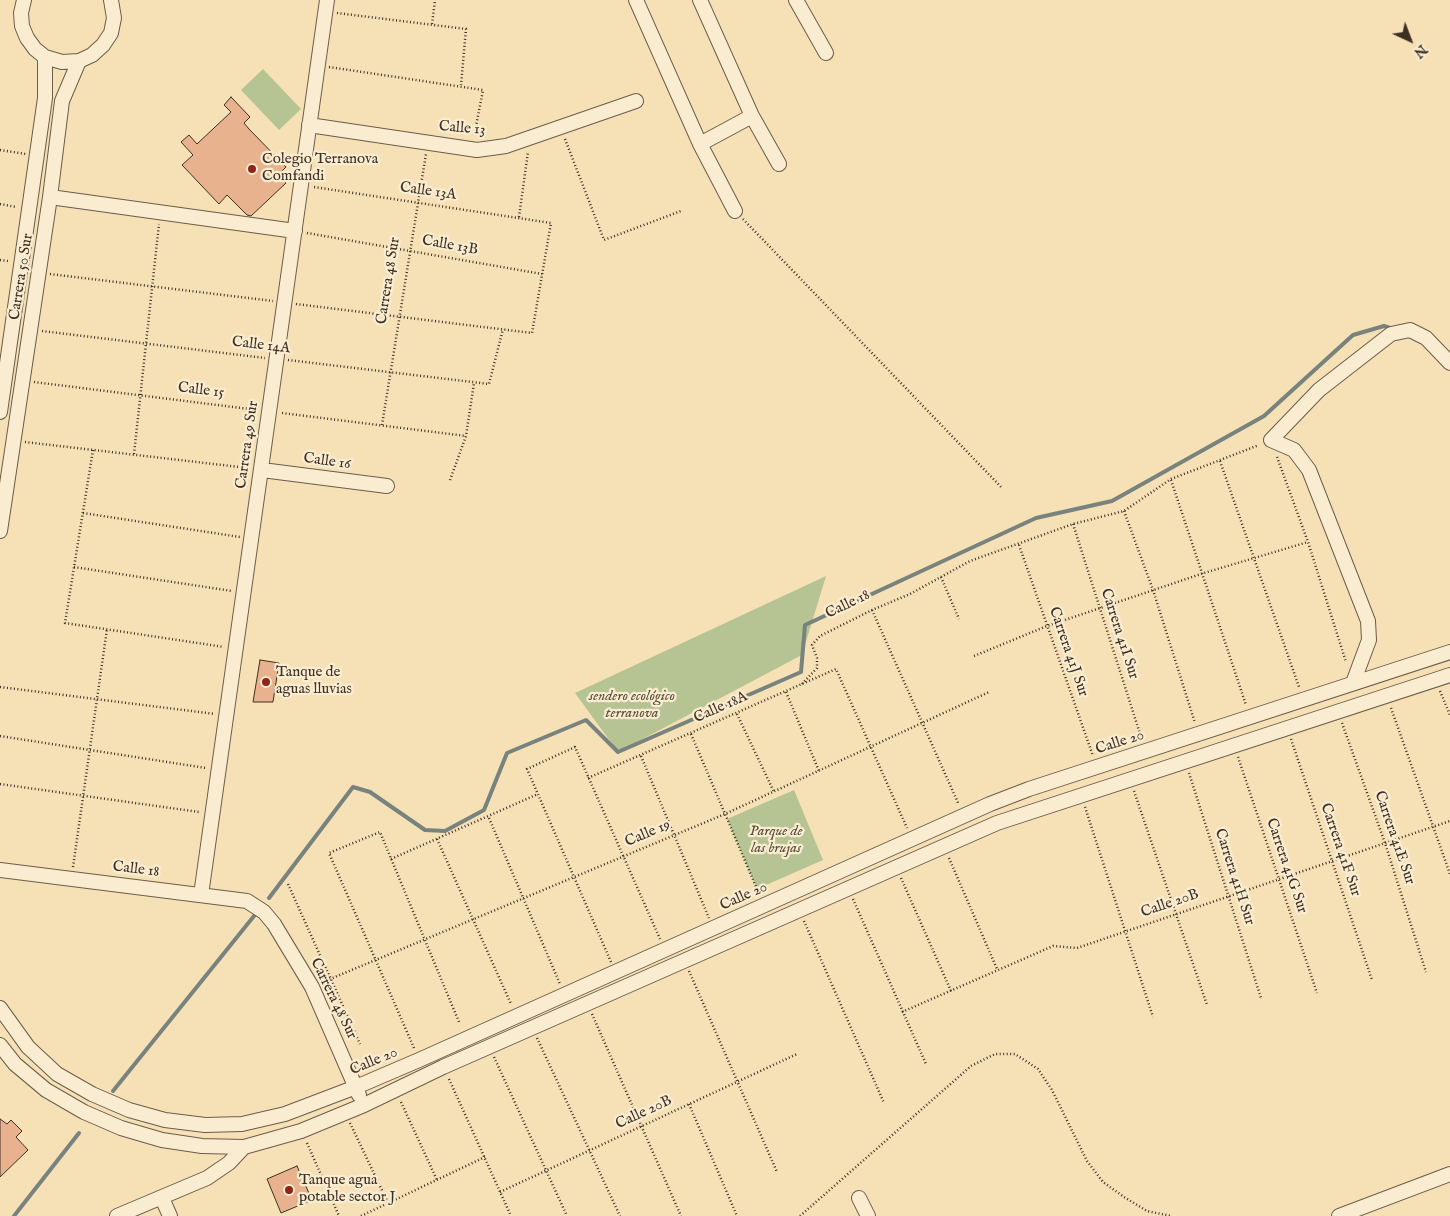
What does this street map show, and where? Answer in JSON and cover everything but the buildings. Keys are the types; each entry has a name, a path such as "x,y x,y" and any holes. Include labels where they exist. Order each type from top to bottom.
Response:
{"street":[{"path":"24,0 21,13 22,26 27,38 35,49 45,57 62,62 79,61 92,55 104,45 111,33 114,18 111,0"},
{"path":"700,0 752,116 780,164"},
{"path":"796,0 826,53"},
{"path":"639,1 700,144 735,212"},
{"name":"Carrera 49 Sur","path":"201,895 326,6"},
{"name":"Carrera 50 Sur","path":"0,412 45,98 45,57"},
{"name":"Carrera 50 Sur","path":"0,531 50,197 62,101 79,61"},
{"name":"Calle 13","path":"309,125 477,150 506,146 636,101"},
{"path":"700,144 752,116"},
{"path":"50,197 294,230"},
{"path":"1353,683 1369,640 1368,621 1309,470 1294,450 1271,440 1319,390 1391,334 1410,330 1426,338 1450,362"},
{"name":"Calle 16","path":"262,470 388,486"},
{"name":"Calle 20","path":"0,1008 28,1047 57,1074 92,1094 129,1110 165,1120 205,1125 242,1124 285,1114 419,1060 964,815 1029,789 1450,652"},
{"path":"0,1045 16,1064 46,1090 84,1112 121,1128 162,1140 202,1146 244,1147 301,1130 364,1105 490,1046 943,845 997,823 1450,675"},
{"name":"Calle 18","path":"0,870 247,901 264,912"},
{"name":"Carrera 48 Sur","path":"264,912 274,924 312,987 364,1105"},
{"path":"117,1216 207,1178 229,1163 244,1147"},
{"path":"1339,1216 1450,1174"},
{"path":"162,1198 170,1216"},
{"path":"859,1198 868,1216"}],"path":[{"path":"432,24 435,0"},
{"path":"326,6 466,29 461,85"},
{"path":"318,66 461,85 483,90 476,126"},
{"path":"560,128 585,186 604,240 681,211"},
{"path":"519,217 530,138"},
{"name":"Carrera 48 Sur","path":"382,425 428,143"},
{"path":"0,150 37,156"},
{"name":"Calle 13A","path":"301,185 551,222 542,274"},
{"path":"134,454 160,212"},
{"path":"735,212 1002,488"},
{"name":"Calle 13B","path":"294,230 542,274"},
{"path":"532,333 542,274"},
{"name":"Calle 14A","path":"30,329 489,384 503,329"},
{"name":"Calle 15","path":"23,380 466,436"},
{"path":"450,480 466,436 474,383"},
{"path":"14,440 262,470"},
{"path":"1271,440 1308,542 1353,683"},
{"name":"Calle 18","path":"802,684 817,668 817,658 812,645 820,636 872,610 910,594 970,561 1019,545 1073,524 1124,511 1171,479 1271,440"},
{"path":"93,450 66,623 236,648"},
{"path":"1220,461 1304,700"},
{"path":"1171,479 1204,574 1250,718"},
{"path":"1124,511 1153,590 1199,734"},
{"path":"83,513 251,539"},
{"name":"Carrera 41I Sur","path":"1073,524 1098,609 1146,751"},
{"path":"974,656 1047,626 1153,590 1308,542"},
{"name":"Carrera 41J Sur","path":"1019,545 1096,767"},
{"path":"74,567 243,592"},
{"path":"941,577 959,619"},
{"path":"872,610 964,815"},
{"path":"72,879 107,629"},
{"name":"Calle 18A","path":"588,778 836,669 871,747"},
{"path":"1436,680 1450,715"},
{"path":"0,687 226,715"},
{"path":"786,692 819,771"},
{"name":"Calle 19","path":"312,987 725,814 989,692"},
{"path":"1386,697 1450,874"},
{"name":"Carrera 41E Sur","path":"1338,712 1385,843 1426,972"},
{"path":"737,713 774,792"},
{"name":"Carrera 41F Sur","path":"1288,728 1372,980"},
{"path":"691,734 757,890"},
{"path":"0,736 218,770"},
{"name":"Carrera 41G Sur","path":"1235,746 1318,993"},
{"path":"615,972 528,769 575,747 664,950"},
{"path":"871,747 912,839"},
{"path":"641,756 676,834 714,928"},
{"name":"Carrera 41H Sur","path":"1186,762 1260,998"},
{"path":"1131,780 1207,1005"},
{"path":"0,784 212,813"},
{"path":"391,859 489,818 538,794"},
{"path":"1081,796 1153,1017"},
{"path":"489,818 565,995"},
{"name":"Calle 20B","path":"902,1012 1053,946 1077,948 1450,821"},
{"path":"419,1060 329,853 380,832 459,1022"},
{"path":"437,839 516,1016"},
{"path":"943,845 997,969"},
{"path":"896,867 950,991"},
{"path":"288,884 332,978 360,1044"},
{"path":"848,888 926,1064"},
{"path":"799,910 884,1103"},
{"path":"684,961 777,1172"},
{"path":"588,1003 681,1216"},
{"path":"532,1028 620,1216"},
{"path":"490,1046 567,1216"},
{"name":"Calle 20B","path":"500,1192 796,1054"},
{"path":"800,1216 972,1066 995,1054 1014,1054 1038,1069 1052,1090 1087,1161 1104,1182 1124,1198 1147,1211 1170,1216"},
{"path":"443,1067 511,1216"},
{"path":"395,1089 437,1180"},
{"path":"689,1104 737,1216"},
{"path":"345,1113 388,1203"},
{"path":"301,1130 340,1216"},
{"path":"361,1216 485,1157"}],"green space":[{"path":"263,69 301,109 279,130 241,90"},
{"name":"sendero ecológico terranova","path":"826,576 802,655 618,752 575,693"},
{"name":"Parque de las brujas","path":"794,790 823,860 757,889 727,819"}],"waterway":[{"path":"269,898 353,787 370,792 425,830 445,831 484,810 507,753 586,720 618,752 801,672 805,625 1036,518 1112,501 1264,416 1353,335 1384,326 1393,329"},
{"path":"113,1091 254,916"},
{"path":"14,1216 79,1133"}],"place":[{"name":"Colegio Terranova Comfandi","path":"252,169"},
{"name":"Tanque de aguas lluvias","path":"266,682"},
{"name":"Tanque agua potable sector J","path":"289,1190"}]}
